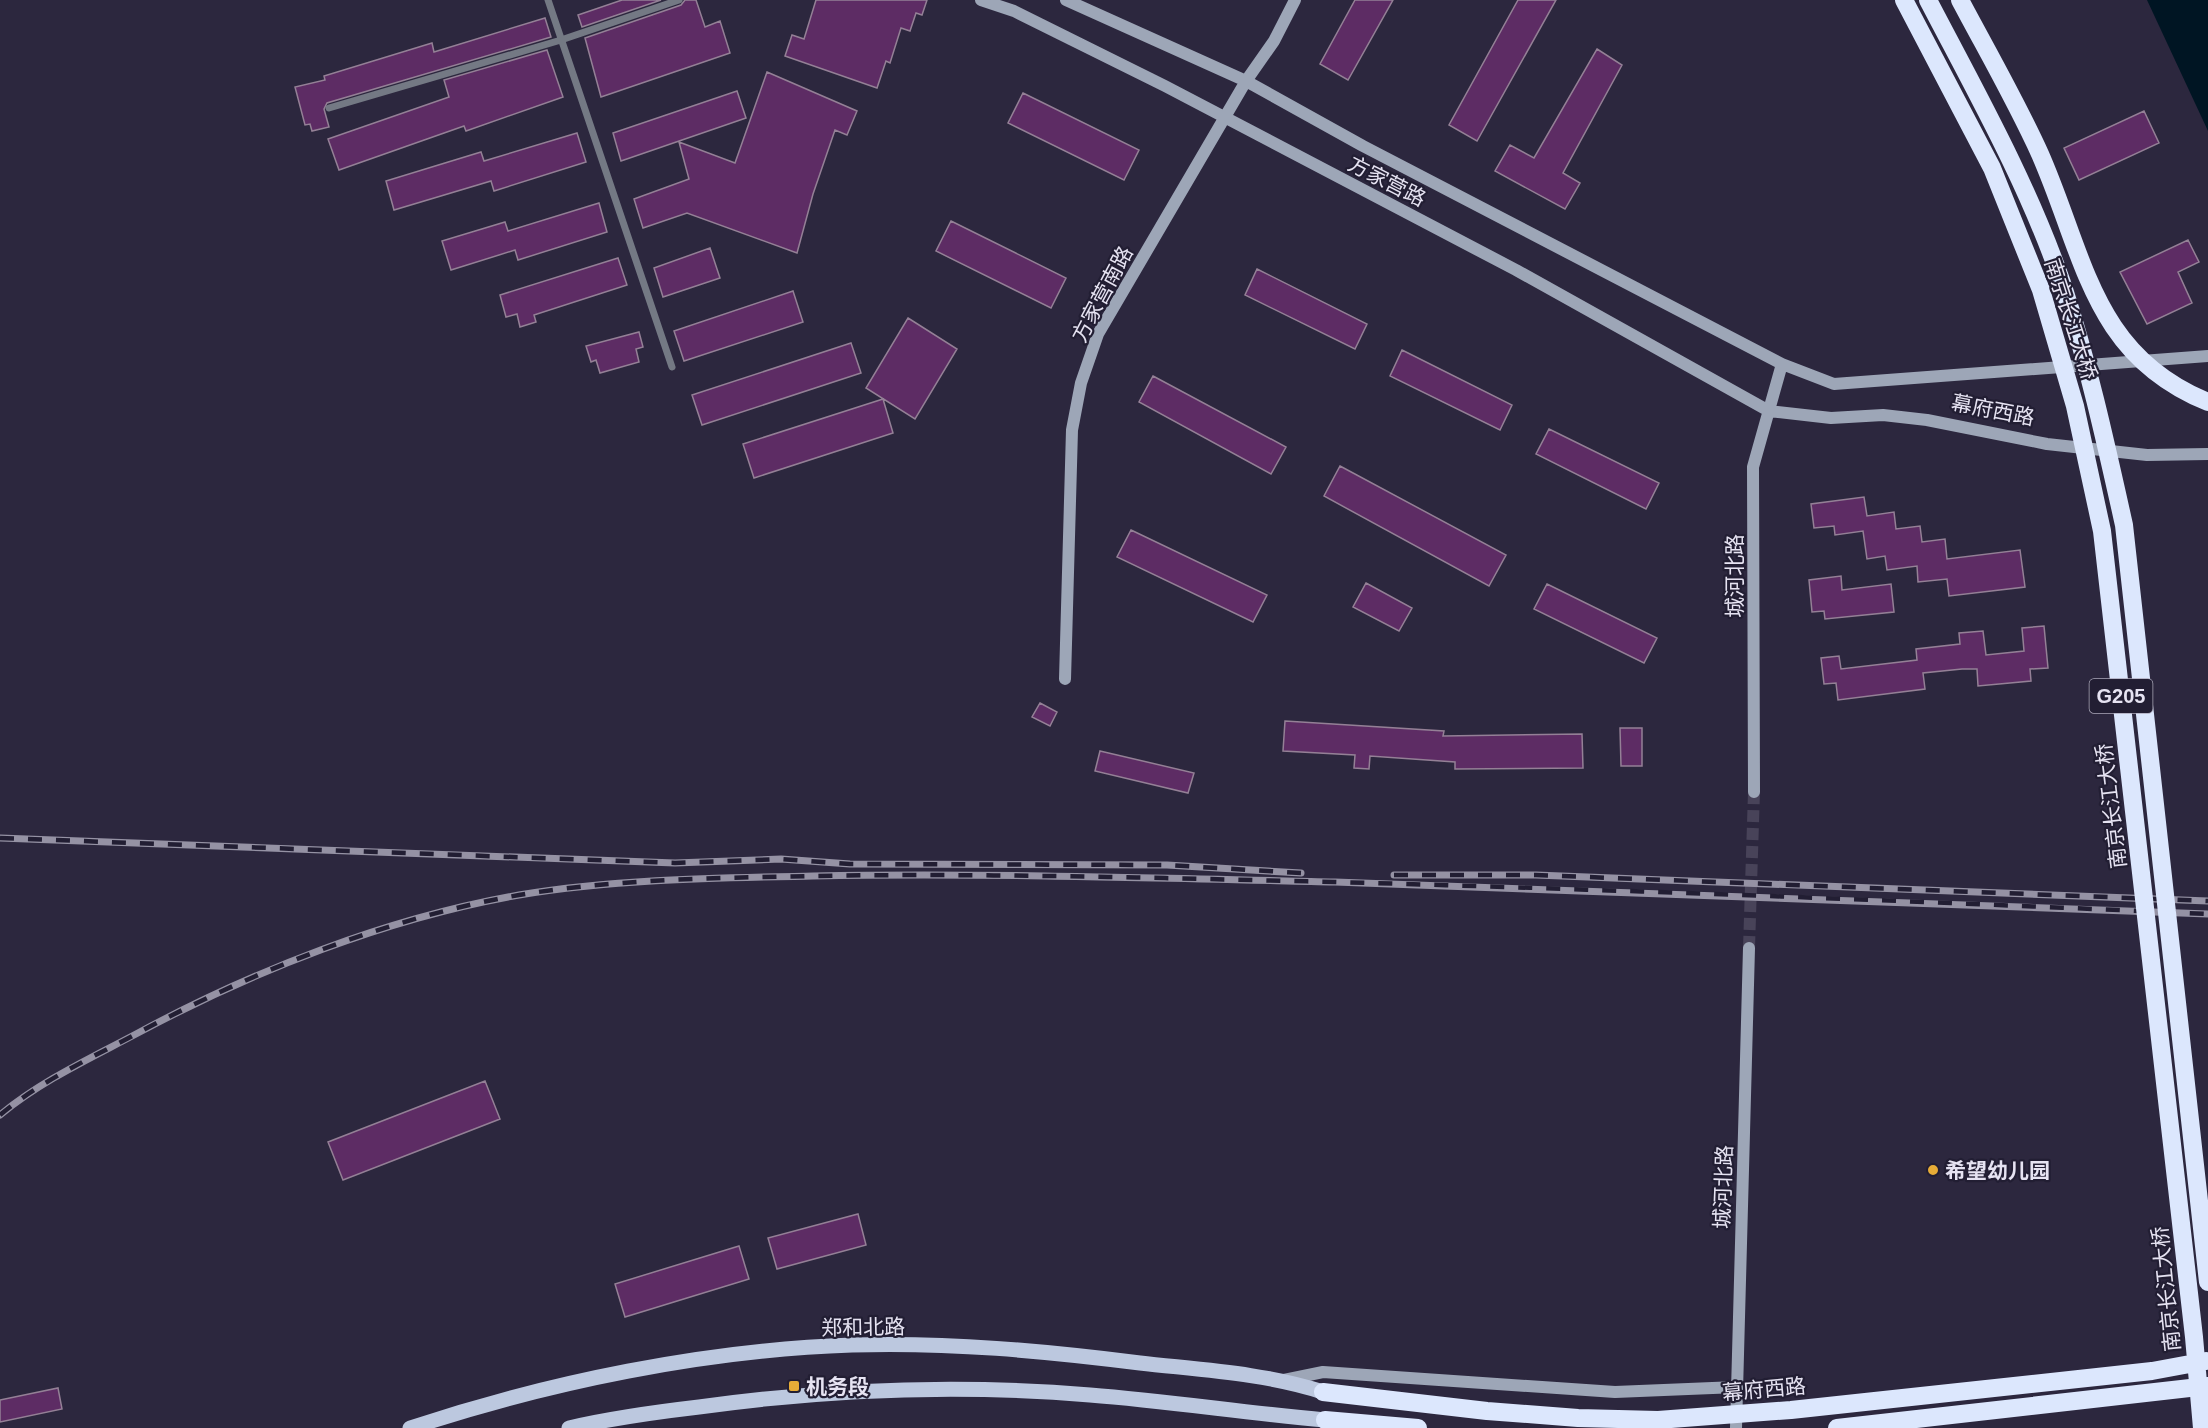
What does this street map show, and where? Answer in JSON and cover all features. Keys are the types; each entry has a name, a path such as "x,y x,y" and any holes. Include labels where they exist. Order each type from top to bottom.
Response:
{"highway":[{"name":"南京长江大桥","path":"1904,0 1992,168 2041,290 2075,406 2102,531 2193,1325 2202,1428"},
{"name":"南京长江大桥","path":"1928,0 2012,161 2061,282 2096,402 2121,514 2208,1282"},
{"path":"1960,0 2028,128 2059,197 2081,262 2102,309 2126,347 2156,374 2208,402"},
{"name":"幕府西路","path":"1323,1392 1487,1411 1578,1418 1658,1420 1803,1408 2140,1372 2208,1361"},
{"path":"1838,1428 2208,1386"},
{"path":"1325,1420 1418,1428"}],"main road":[{"name":"方家营路","path":"981,0 1014,11 1225,117 1516,270 1769,411"},
{"name":"方家营路","path":"1066,0 1246,81 1363,146 1782,364"},
{"name":"方家营南路","path":"1065,680 1072,430 1081,383 1098,334 1246,81 1274,41 1295,0"},
{"name":"幕府西路","path":"1782,364 1834,384 2208,356"},
{"name":"城河北路","path":"1754,792 1753,467 1782,364"},
{"name":"幕府西路","path":"1769,411 1831,418 1883,415 1927,420 2047,444 2136,454 2208,454"},
{"name":"城河北路","path":"1736,1428 1749,948"},
{"name":"郑和北路","path":"410,1428 467,1409 605,1377 739,1354 852,1345 971,1347 1104,1358 1284,1380 1323,1392"},
{"path":"1284,1380 1323,1372 1616,1392 1737,1387"},
{"path":"569,1428 609,1419 732,1402 853,1390 969,1388 1089,1395 1286,1422 1325,1420"}],"lane":[{"path":"548,0 672,367"},
{"path":"329,108 561,40 679,0"}],"water":[{"path":"2147,0 2208,0 2208,131"}],"building":[{"path":"622,0 661,0 582,27 578,15"},
{"path":"685,0 696,0 705,27 720,21 730,53 601,97 585,38 681,5"},
{"path":"816,0 927,0 922,15 916,13 910,31 901,28 890,63 886,61 877,88 785,56 792,35 804,39"},
{"path":"1355,0 1393,0 1348,80 1320,64"},
{"path":"1518,0 1556,0 1477,141 1449,125"},
{"path":"545,18 551,37 327,103 324,109 329,127 312,131 310,124 305,125 295,87 325,80 324,76 432,43 434,52"},
{"path":"1597,49 1622,65 1563,173 1580,183 1565,209 1495,171 1510,145 1534,158"},
{"path":"547,50 563,97 466,131 464,126 339,170 328,139 449,97 444,80"},
{"path":"767,72 857,111 847,135 835,130 813,194 797,253 687,213 643,228 634,199 689,179 679,142 735,163"},
{"path":"737,91 746,118 621,161 613,133"},
{"path":"1023,93 1139,150 1124,180 1008,123"},
{"path":"2144,111 2159,143 2079,180 2064,148"},
{"path":"577,133 586,162 494,191 491,181 394,210 386,181 481,152 484,161"},
{"path":"599,203 607,232 518,260 515,250 451,270 442,241 505,222 508,231"},
{"path":"951,221 1066,278 1051,308 936,251"},
{"path":"2188,240 2199,262 2178,272 2192,303 2147,324 2120,272"},
{"path":"710,248 720,278 663,297 654,268"},
{"path":"618,258 627,285 534,315 536,322 520,327 517,314 506,317 500,295"},
{"path":"1257,269 1367,324 1355,349 1245,295"},
{"path":"793,291 803,322 684,361 674,331"},
{"path":"908,318 957,349 915,419 866,388"},
{"path":"639,332 643,347 636,349 639,362 600,373 596,360 591,362 586,346"},
{"path":"851,343 861,373 702,425 692,395"},
{"path":"1402,350 1512,405 1500,430 1390,376"},
{"path":"1153,376 1286,447 1271,474 1139,402"},
{"path":"883,399 893,433 754,478 743,444"},
{"path":"1549,429 1659,483 1646,509 1536,454"},
{"path":"1340,466 1506,555 1489,586 1324,496"},
{"path":"1864,497 1867,516 1894,512 1896,529 1920,526 1922,542 1945,539 1947,559 2020,550 2025,587 1949,596 1947,579 1918,582 1917,566 1887,570 1885,556 1867,559 1863,531 1835,535 1834,526 1814,528 1811,504"},
{"path":"1131,530 1267,595 1253,622 1117,557"},
{"path":"1841,576 1842,590 1891,584 1894,612 1825,619 1824,611 1812,612 1809,580"},
{"path":"1366,583 1412,608 1399,631 1353,607"},
{"path":"1547,584 1657,638 1644,663 1534,609"},
{"path":"2044,626 2048,668 2030,669 2031,681 1978,686 1977,669 1962,669 1923,673 1925,689 1838,700 1836,683 1824,684 1821,658 1839,656 1841,669 1917,660 1916,649 1960,644 1959,633 1983,631 1986,655 2024,651 2022,628"},
{"path":"1040,703 1057,712 1050,726 1032,717"},
{"path":"1285,721 1444,731 1443,736 1582,734 1583,768 1455,769 1455,762 1370,756 1369,769 1354,768 1355,755 1283,751"},
{"path":"1620,728 1642,728 1642,766 1621,766"},
{"path":"1100,751 1194,773 1188,793 1095,771"},
{"path":"485,1081 500,1119 343,1180 328,1142"},
{"path":"858,1214 866,1245 777,1269 768,1238"},
{"path":"739,1246 749,1279 625,1317 615,1284"},
{"path":"58,1388 62,1409 0,1422 0,1400"}],"tunnel":[{"path":"1749,948 1754,792"}],"railway":[{"path":"0,838 675,863 781,859 850,864 1167,865 1301,873"},
{"path":"1394,875 1536,875 2208,901"},
{"path":"0,1115 66,1071 181,1011 274,968 371,932 469,905 519,895 592,886 665,880 813,876 1074,876 1553,889 2208,914"}],"place":[{"name":"希望幼儿园","path":"1933,1170"},
{"name":"机务段","path":"794,1386"}]}
